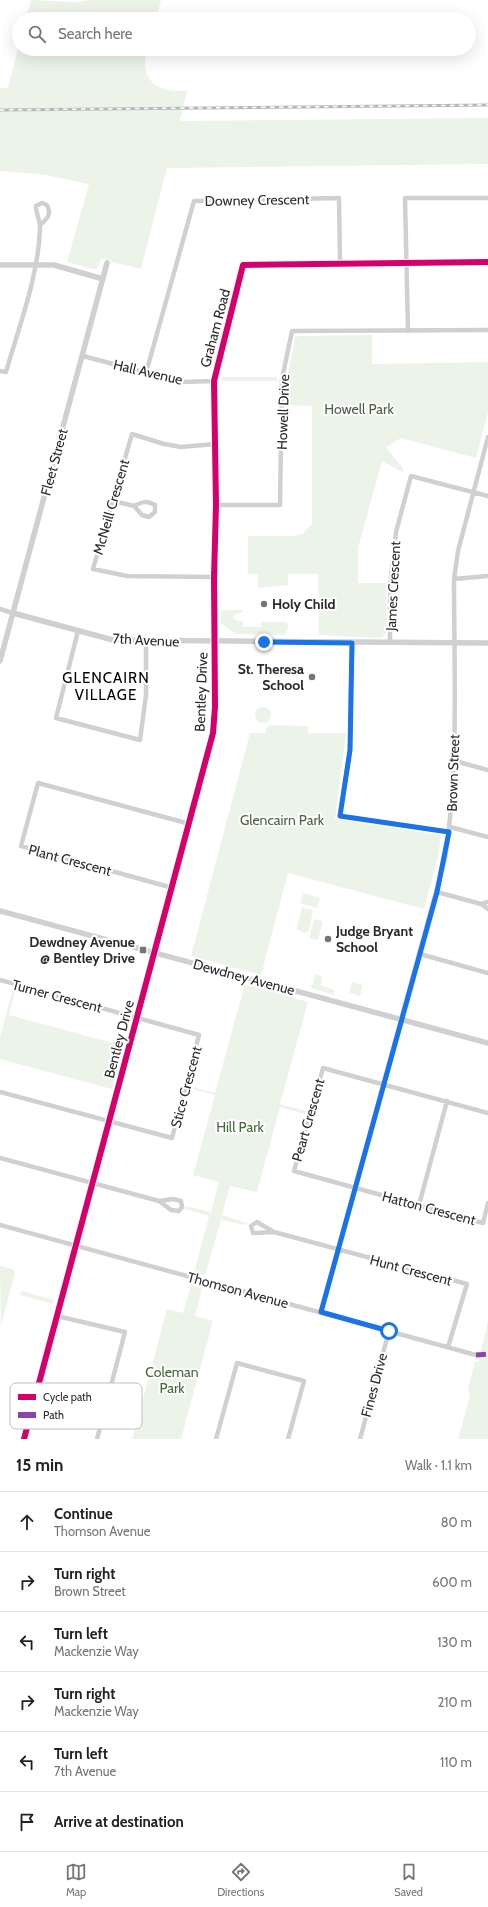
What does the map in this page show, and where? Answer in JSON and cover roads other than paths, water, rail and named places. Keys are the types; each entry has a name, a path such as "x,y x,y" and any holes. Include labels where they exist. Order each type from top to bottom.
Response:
{"street":[{"name":"Downey Crescent","path":"146,373 194,201 339,198 340,263"},
{"path":"408,331 405,198 488,198"},
{"path":"0,371 6,372 36,264 40,225"},
{"name":"Graham Road","path":"215,642 214,577 216,505 214,381 243,265 488,262"},
{"name":"Fleet Street","path":"0,661 107,263"},
{"path":"0,265 36,264 54,266 103,279"},
{"name":"Howell Drive","path":"216,505 280,505 282,379 292,331 488,330"},
{"name":"Hall Avenue","path":"83,356 181,382 214,381"},
{"name":"McNeill Crescent","path":"214,577 127,576 93,569 132,434 164,444 181,447 215,444"},
{"name":"Brown Street","path":"321,1312 437,892 449,829 455,761 454,578 458,551 488,437"},
{"name":"James Crescent","path":"390,643 390,586 396,532 411,476 474,494"},
{"path":"474,494 488,496"},
{"path":"113,501 134,506"},
{"path":"454,578 488,576"},
{"name":"7th Avenue","path":"0,610 113,640 146,642 488,643"},
{"path":"78,631 56,718 140,740 146,695 146,642"},
{"name":"Bentley Drive","path":"39,1383 75,1245 173,888 213,733 215,642"},
{"path":"352,643 350,750 340,816 449,829 488,837"},
{"path":"455,761 488,770"},
{"name":"Plant Crescent","path":"173,888 21,846 38,783 190,824"},
{"path":"437,892 481,904 488,909"},
{"path":"481,904 488,902"},
{"name":"Dewdney Avenue","path":"0,911 488,1043"},
{"path":"420,954 488,973"},
{"name":"Turner Crescent","path":"0,980 137,1018"},
{"name":"Stice Crescent","path":"109,1122 172,1138 200,1035 137,1018"},
{"name":"Peart Crescent","path":"356,1188 294,1171 322,1068 384,1084"},
{"path":"384,1084 488,1113"},
{"path":"0,1092 109,1122"},
{"path":"419,1205 447,1101"},
{"path":"0,1158 159,1201 171,1210 179,1211 182,1207 181,1201 173,1199 159,1201"},
{"name":"Hatton Crescent","path":"356,1188 483,1222 488,1203"},
{"name":"Thomson Avenue","path":"0,1225 476,1355"},
{"path":"274,1232 338,1250"},
{"name":"Hunt Crescent","path":"338,1250 467,1284 448,1347"},
{"path":"57,1316 125,1332 111,1383"},
{"name":"Fines Drive","path":"360,1439 389,1331"},
{"path":"216,1439 237,1364 304,1381 288,1439"},
{"name":"Bentley Drive","path":"24,1439 27,1429"},
{"path":"96,1439 99,1429"}],"railway":[{"path":"0,110 488,105"}],"place":[{"name":"Holy Child","path":"264,604"},
{"name":"St. Theresa School","path":"312,677"},
{"name":"Judge Bryant School","path":"328,939"},
{"name":"Dewdney Avenue @ Bentley Drive","path":"143,950"}],"district":[{"name":"GLENCAIRN VILLAGE","path":"106,686"}],"park label":[{"name":"Howell Park","path":"359,409"},
{"name":"Glencairn Park","path":"282,820"},
{"name":"Hill Park","path":"240,1127"},
{"name":"Coleman Park","path":"172,1380"}]}
